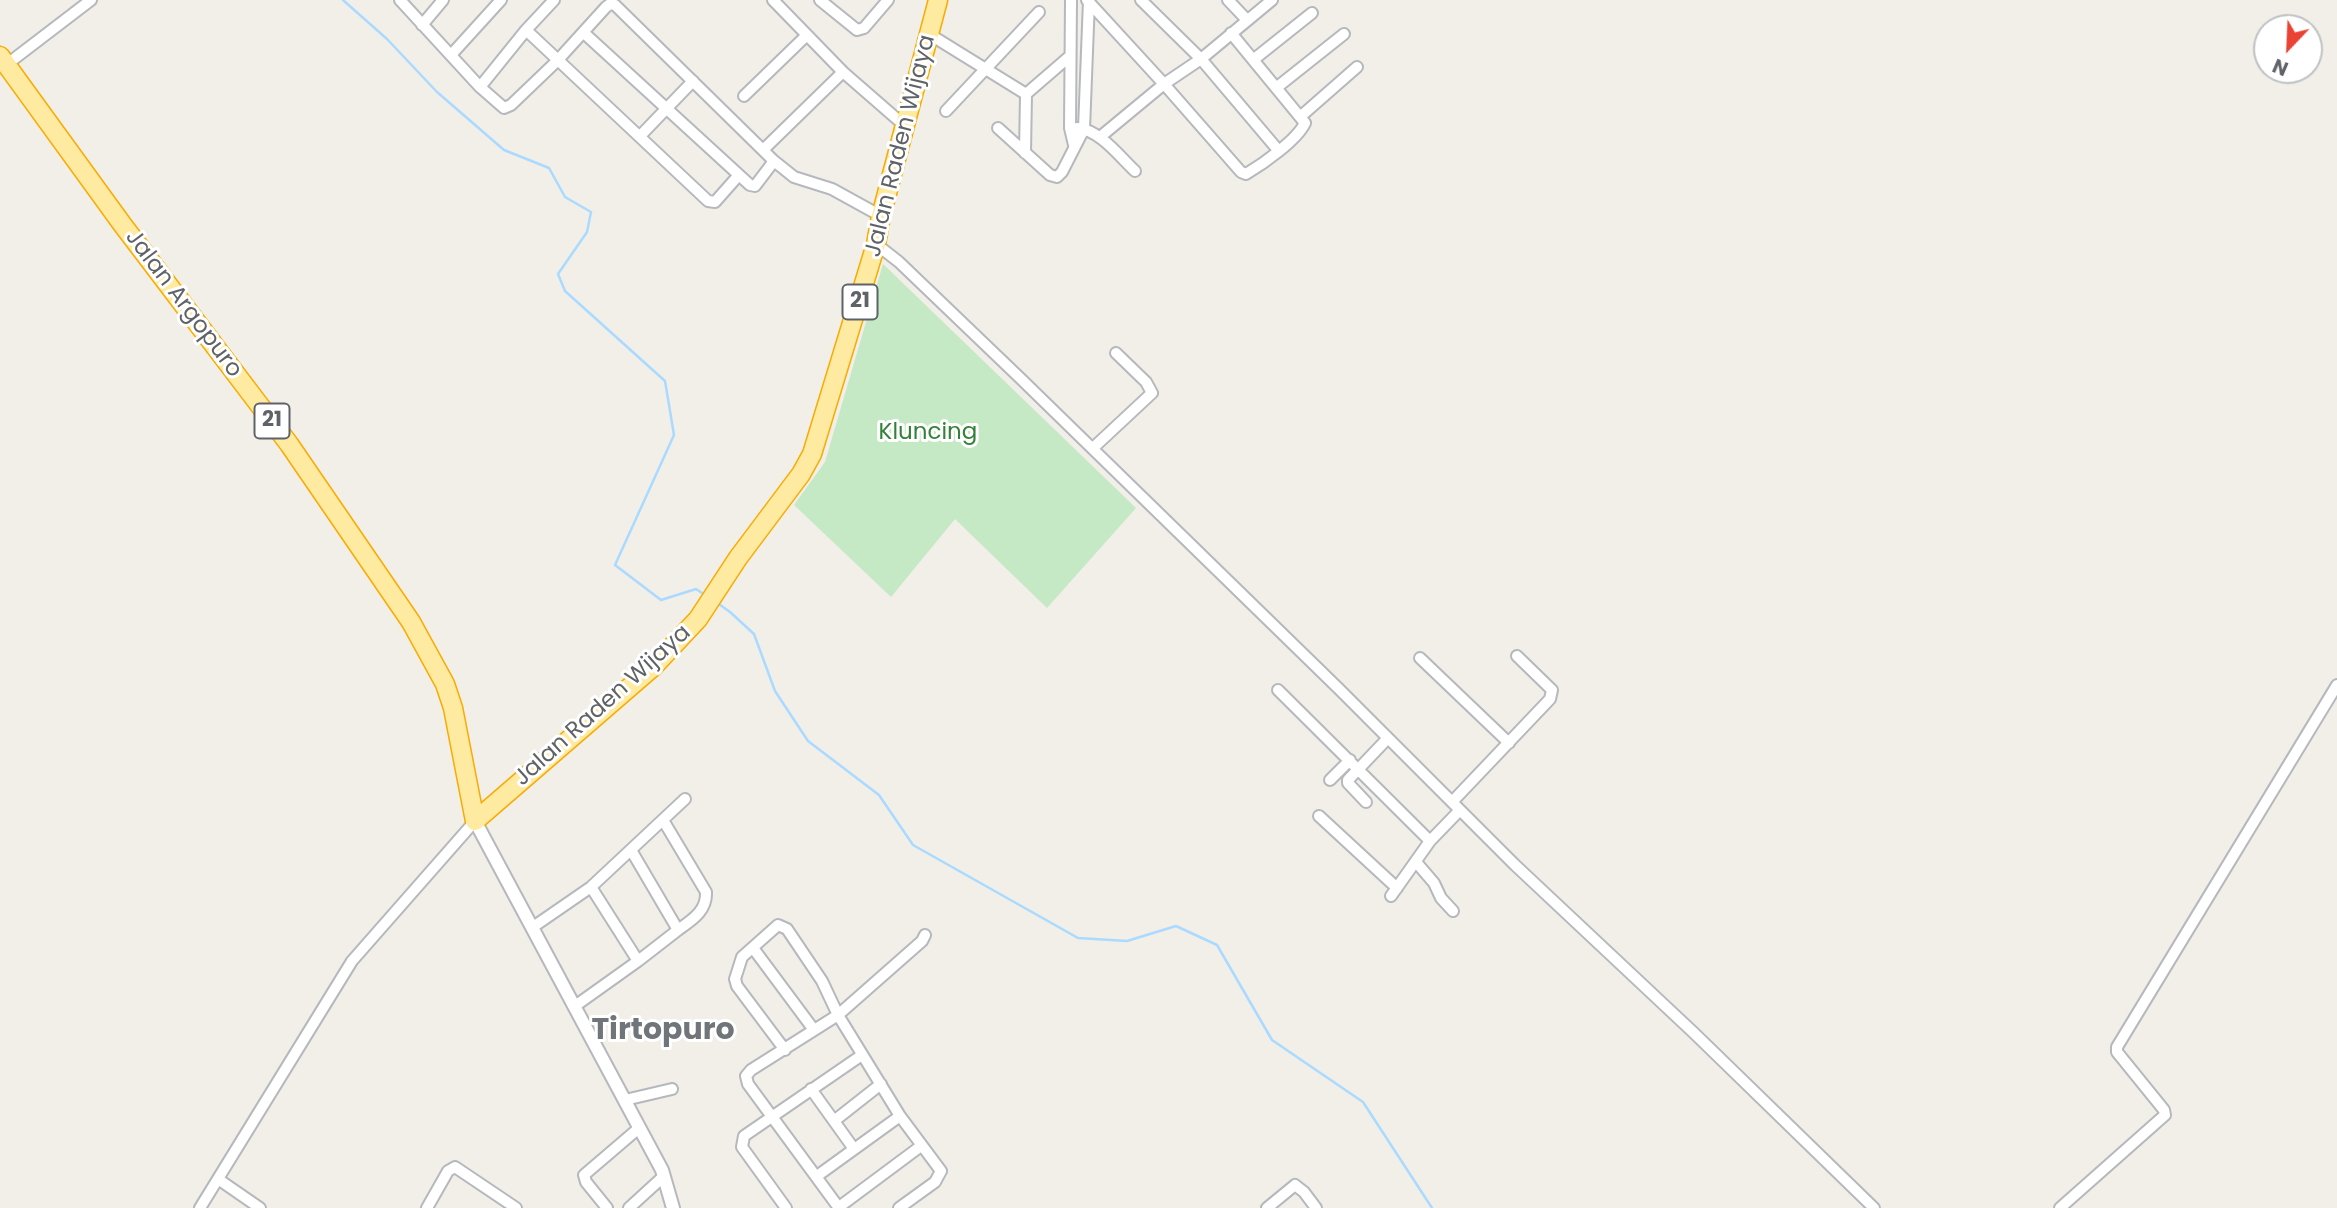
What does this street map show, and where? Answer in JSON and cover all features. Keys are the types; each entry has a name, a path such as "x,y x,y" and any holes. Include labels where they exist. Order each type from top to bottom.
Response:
{"highway":[{"name":"Jalan Raden Wijaya","path":"475,821 653,667 698,619 801,474 812,454 876,244 937,0"},
{"name":"Jalan Argopuro","path":"3,61 289,444 411,622 445,684 453,708 475,821"}],"street":[{"path":"3,61 91,0"},
{"path":"400,0 480,86 501,107 506,108 557,61 606,6 615,5 774,161 794,177 832,189 881,216"},
{"path":"422,25 443,0"},
{"path":"451,55 501,0"},
{"path":"773,0 843,72 905,126"},
{"path":"820,0 858,30 864,28 888,0"},
{"path":"1071,0 1070,128 1074,145"},
{"path":"1088,0 1242,173 1248,173 1304,128 1305,124 1231,33"},
{"path":"998,128 1050,175 1057,177 1062,172 1084,129 1088,0"},
{"path":"1141,0 1201,60 1278,150"},
{"path":"1228,0 1247,20"},
{"path":"1100,137 1164,84 1201,60 1272,0"},
{"path":"480,86 551,1"},
{"path":"946,111 1039,12"},
{"path":"1253,60 1312,13"},
{"path":"526,30 641,135 708,201 715,202 738,176"},
{"path":"584,33 750,185 755,186 774,161"},
{"path":"929,34 1026,94"},
{"path":"1276,88 1345,34"},
{"path":"744,96 807,35"},
{"path":"1025,153 1026,94 1070,56"},
{"path":"1300,117 1357,66"},
{"path":"764,149 843,72"},
{"path":"641,135 692,81"},
{"path":"1070,128 1084,129 1100,137 1135,171"},
{"path":"876,244 899,262 1093,448 1515,865 1694,1033 1874,1208"},
{"path":"1093,448 1152,393 1146,382 1116,353"},
{"path":"1319,816 1394,892 1456,806 1552,695 1552,690 1517,656"},
{"path":"1420,658 1508,743"},
{"path":"2060,1208 2165,1115 2117,1052 2117,1047 2337,684"},
{"path":"1278,690 1430,841"},
{"path":"1330,780 1388,738"},
{"path":"1355,764 1348,782 1366,802"},
{"path":"533,927 591,887 685,799"},
{"path":"575,1006 700,913 707,899 706,892 663,820"},
{"path":"200,1208 352,961 475,821 664,1176 673,1208"},
{"path":"631,849 678,930"},
{"path":"1416,862 1453,911"},
{"path":"591,887 638,961"},
{"path":"785,1050 737,986 735,979 742,957 775,926 786,928 822,981 838,1015 900,1116 939,1167 940,1174 935,1182 900,1208"},
{"path":"921,1146 839,1208 748,1084 746,1076 751,1070 838,1015 922,942 925,935"},
{"path":"753,948 814,1030"},
{"path":"786,1208 742,1147 744,1136 863,1055"},
{"path":"834,1121 881,1084"},
{"path":"625,1100 673,1089"},
{"path":"811,1089 854,1149"},
{"path":"817,1177 900,1116"},
{"path":"607,1208 588,1186 584,1175 639,1128"},
{"path":"427,1208 448,1171 455,1167 516,1208"},
{"path":"629,1208 664,1176"},
{"path":"218,1179 260,1208"},
{"path":"1267,1208 1295,1185 1317,1208"}],"green space":[{"name":"Kluncing","path":"883,264 1136,508 1047,608 955,519 891,597 794,505 825,462"}],"waterway":[{"path":"343,0 387,39 437,92 504,150 549,168 565,197 591,212 587,232 558,274 565,291 665,381 674,435 615,565 661,600 696,589 705,595"},
{"path":"716,602 754,634 775,691 808,741 879,795 913,845 1078,938 1127,941 1176,926 1217,945 1272,1040 1363,1102 1432,1208"}],"district":[{"name":"Tirtopuro","path":"663,1031"}]}
